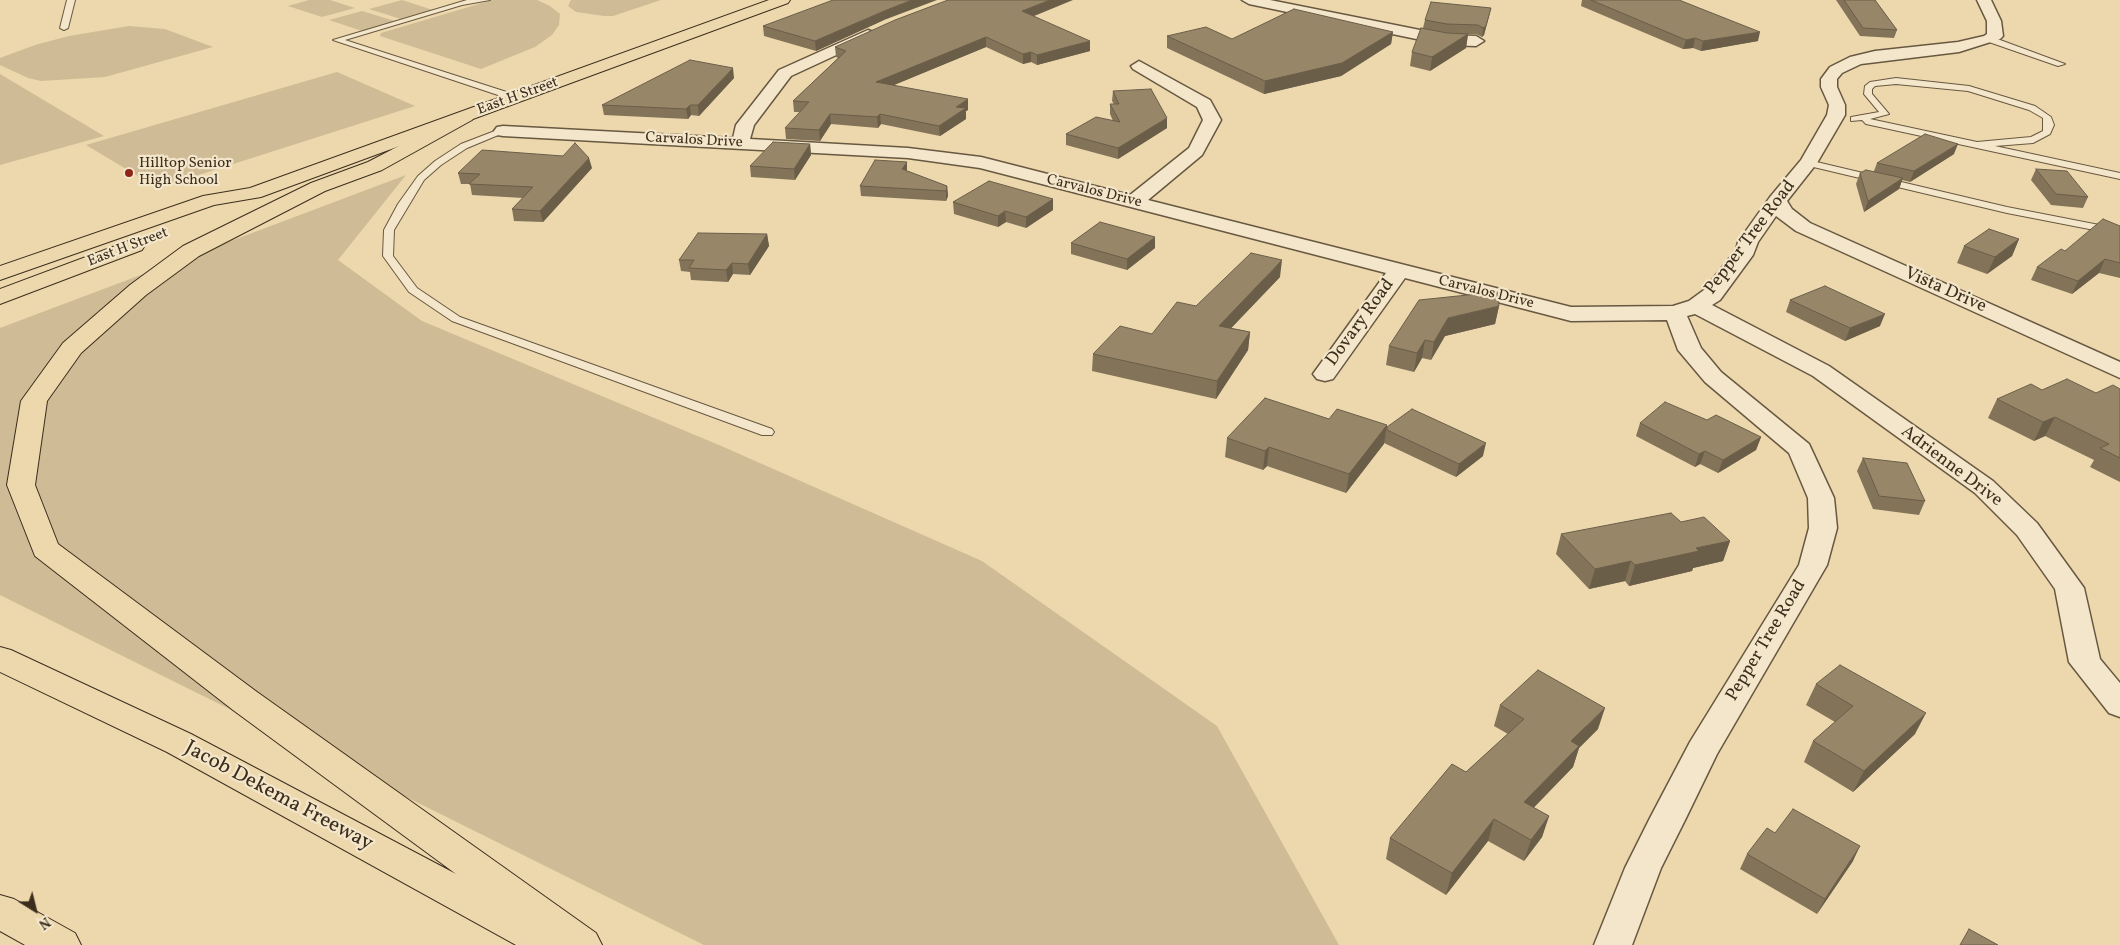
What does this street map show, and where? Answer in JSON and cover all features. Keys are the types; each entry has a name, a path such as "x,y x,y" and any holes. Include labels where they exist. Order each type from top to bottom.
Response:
{"main road":[{"name":"East H Street","path":"0,273 210,200 254,193 783,0"},
{"path":"466,116 375,166 318,187 191,251 138,290 72,348 34,401 21,485 44,549 245,701 582,945"},
{"name":"East H Street","path":"0,297 224,211 254,193"},
{"name":"Jacob Dekema Freeway","path":"0,658 180,743 552,945"},
{"path":"0,911 61,945"}],"street":[{"path":"1249,0 1445,40 1476,42"},
{"path":"1836,115 1837,106 1829,87 1829,79 1836,70 1845,64 1875,56 1959,47 1989,39 1995,36 1996,32 1994,21 1984,0"},
{"path":"740,144 745,125 785,73 884,28"},
{"path":"1133,202 1196,151 1212,120 1204,104 1138,66"},
{"name":"Pepper Tree Road","path":"1613,945 1637,882 1668,818 1702,751 1813,565 1823,528 1821,498 1800,449 1713,378 1690,350 1686,310 1712,295 1746,251 1748,242 1777,201 1808,163 1829,130 1836,115"},
{"name":"Carvalos Drive","path":"503,131 908,153 981,163 1398,272 1571,314 1686,310"},
{"name":"Vista Drive","path":"1777,201 1784,213 1804,227 2120,371"},
{"name":"Dovary Road","path":"1324,374 1398,272"},
{"name":"Adrienne Drive","path":"1686,310 1821,372 1984,487 2027,529 2069,588 2085,662 2120,705"}],"lane":[{"path":"64,28 71,0"},
{"path":"486,0 461,3 337,40 516,98"},
{"path":"1989,39 2061,64"},
{"path":"1854,119 1885,114 1868,94 1868,88 1873,84 1896,81 1969,89 2032,108 2047,117 2049,125 2047,132 2033,140 1976,145"},
{"path":"1836,115 2120,176"},
{"path":"503,131 464,146 438,163 421,178 403,204 390,230 388,256 413,290 456,319 767,432"},
{"path":"1808,163 2007,210 2120,232"}],"shaded area":[{"path":"309,0 330,0 355,8 322,17 288,6"},
{"path":"402,0 436,11 404,20 369,9"},
{"path":"492,0 537,0 550,6 560,14 559,25 552,35 535,47 481,69 380,36 381,33"},
{"path":"571,0 661,0 613,16 604,16 576,12 568,6"},
{"path":"362,11 398,22 365,32 329,20"},
{"path":"129,26 165,29 213,47 105,77 41,81 28,78 0,65 0,58 35,45 69,36"},
{"path":"337,72 415,106 158,188 86,145"},
{"path":"0,74 104,136 0,165"},
{"path":"406,175 338,260 422,321 719,445 982,561 1217,726 1339,945 704,945 0,595 0,328"}],"building":[{"path":"833,0 912,0 815,41 763,26"},
{"path":"948,0 1050,0 1022,11 1090,41 1037,55 1031,52 1023,54 986,37 876,82 968,99 956,107 966,108 939,126 880,114 877,117 830,114 819,130 785,128 809,102 793,101 846,51 835,47 895,20"},
{"path":"1591,0 1679,0 1760,32 1703,41 1695,38 1686,40"},
{"path":"1844,0 1875,0 1897,30 1863,28"},
{"path":"1431,2 1491,8 1486,26 1483,28 1478,25 1447,24 1425,20"},
{"path":"1294,9 1393,32 1342,63 1265,81 1167,36 1206,27 1232,39"},
{"path":"1421,28 1447,33 1468,34 1432,57 1412,52"},
{"path":"690,60 733,68 698,105 690,105 686,109 602,105"},
{"path":"1151,89 1167,118 1118,148 1066,134 1096,117 1120,122 1110,104 1119,104 1113,91"},
{"path":"1925,134 1958,144 1914,171 1877,163"},
{"path":"773,142 810,144 794,169 750,166"},
{"path":"575,143 589,158 540,211 512,209 533,187 469,184 480,174 458,173 482,150 563,156"},
{"path":"875,160 907,162 902,169 947,186 946,191 860,186"},
{"path":"2036,169 2067,171 2088,197 2056,194"},
{"path":"1866,170 1903,178 1868,201 1860,173"},
{"path":"989,181 1053,199 1026,217 1005,211 998,216 953,202"},
{"path":"2103,219 2120,226 2120,263 2105,259 2078,281 2037,267 2061,249 2065,251"},
{"path":"1100,222 1155,237 1127,259 1071,243"},
{"path":"1989,229 2019,239 1995,257 1964,246"},
{"path":"698,233 767,234 748,264 732,263 726,270 689,268 694,260 679,260"},
{"path":"1251,253 1282,260 1219,326 1250,332 1217,381 1093,354 1120,326 1152,334 1177,302 1196,306"},
{"path":"1825,286 1885,314 1850,328 1790,300"},
{"path":"1497,292 1499,306 1448,318 1434,342 1425,340 1417,353 1389,346 1419,300"},
{"path":"2067,379 2096,393 2113,385 2120,389 2120,458 2100,448 2109,444 2055,417 2043,422 1997,399 2031,384 2042,390"},
{"path":"1265,398 1329,419 1337,409 1387,425 1349,474 1269,447 1265,451 1227,438"},
{"path":"1665,402 1707,420 1716,415 1761,437 1723,460 1705,451 1699,454 1640,423"},
{"path":"1412,409 1486,443 1459,464 1387,430 1387,427"},
{"path":"1863,458 1907,463 1925,501 1879,496"},
{"path":"1671,513 1681,522 1704,517 1730,541 1696,548 1699,551 1635,565 1631,561 1595,569 1561,534"},
{"path":"1840,665 1926,713 1864,771 1813,741 1853,706 1816,684"},
{"path":"1538,670 1605,708 1571,741 1579,746 1524,802 1549,816 1531,840 1494,819 1452,873 1390,838 1452,764 1466,772 1524,719 1500,705"},
{"path":"1793,809 1860,846 1825,899 1747,854 1767,828 1775,833"},
{"path":"1969,929 1998,945 1960,945"}],"place":[{"name":"Hilltop Senior High School","path":"129,173"}]}
